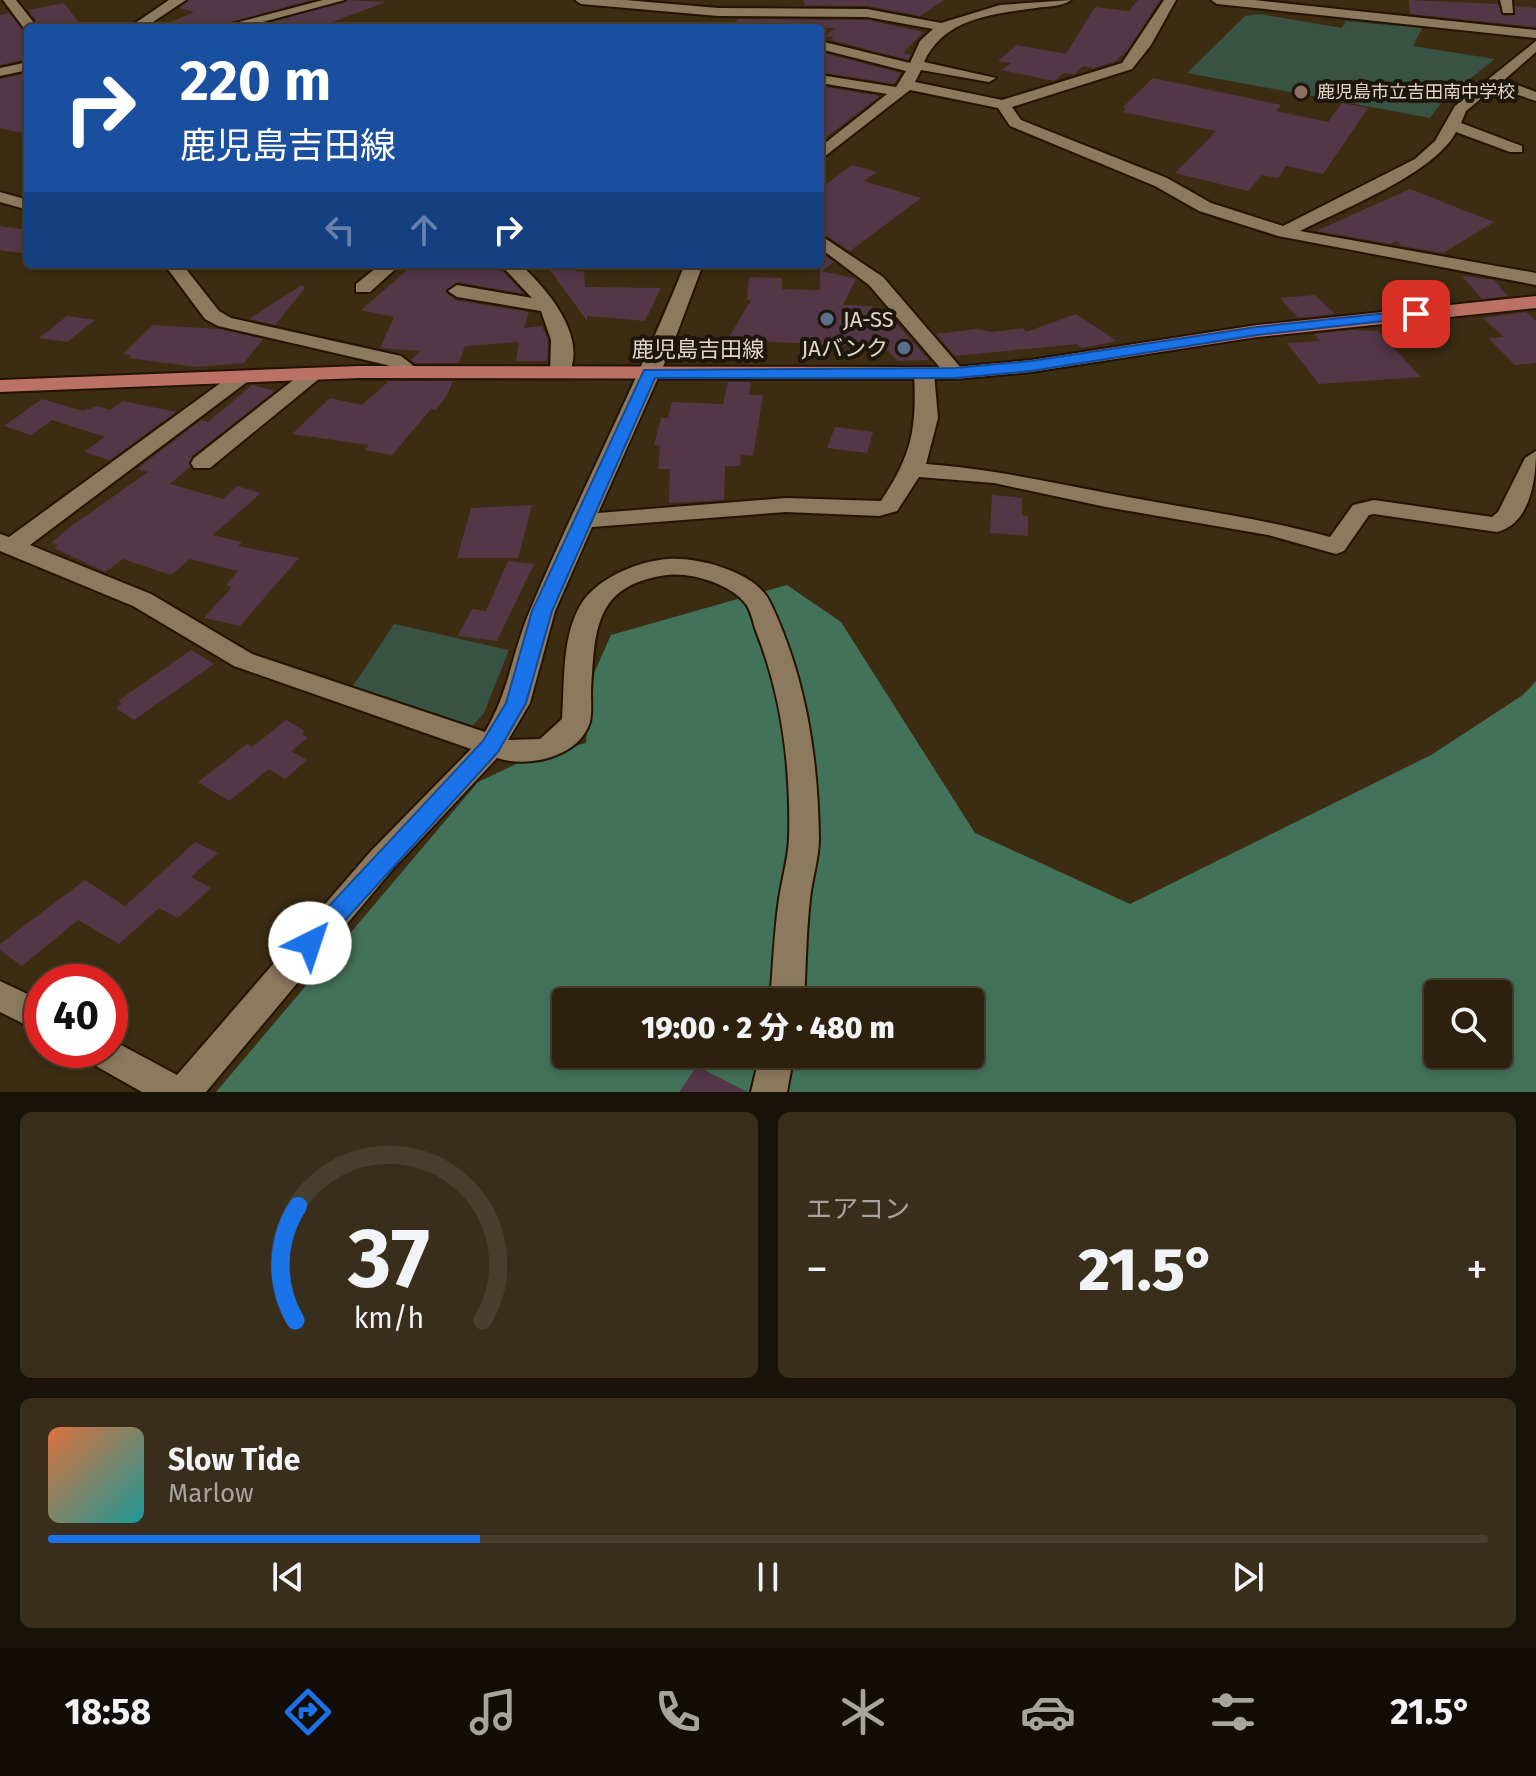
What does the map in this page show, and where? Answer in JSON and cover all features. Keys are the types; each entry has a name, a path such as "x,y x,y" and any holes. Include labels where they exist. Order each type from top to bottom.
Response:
{"main road":[{"name":"鹿児島吉田線","path":"0,386 410,371 560,374 955,373 1031,366 1257,331 1536,302"}],"street":[{"path":"9,0 28,24"},
{"path":"142,24 163,13 169,4 180,0"},
{"path":"256,2 240,17 241,24 339,0"},
{"path":"581,0 718,12 867,13 943,27"},
{"path":"824,152 904,89 927,41 943,27 981,13 1065,0"},
{"path":"824,79 1003,105 1127,66 1139,56 1142,44 1170,0"},
{"path":"1217,0 1439,19 1536,34"},
{"path":"718,12 752,24"},
{"path":"824,46 916,67 989,78"},
{"path":"1284,232 1421,162 1442,144 1460,109 1532,54"},
{"path":"0,72 24,67"},
{"path":"1494,81 1536,97"},
{"path":"1003,105 1015,123 1161,182 1205,207 1284,232 1536,279"},
{"path":"1452,125 1516,149"},
{"path":"824,131 845,137"},
{"path":"824,243 876,281 955,373"},
{"path":"176,268 212,315 225,322 394,360 410,371"},
{"path":"363,288 387,268"},
{"path":"513,268 539,291 562,338 560,374"},
{"path":"184,1092 382,860 491,746 516,703 542,611 650,373 692,268"},
{"path":"457,291 546,306"},
{"path":"582,521 786,505 879,509 889,506 913,470 927,418 924,373"},
{"path":"202,463 313,374"},
{"path":"244,375 6,544 60,570 142,600 243,660 508,751 546,749 576,722 582,631 594,604 618,582 667,567 693,569 737,583 757,600 785,670 796,720 804,841 794,901 788,988"},
{"path":"913,470 1043,485 1106,500 1270,528 1336,546 1361,510 1374,507 1497,525 1508,516 1536,458"},
{"path":"0,995 24,1008"},
{"path":"128,1066 175,1092"},
{"path":"769,1092 774,1068"}],"green space":[{"path":"1260,14 1342,28 1346,21 1422,28 1413,46 1495,59 1444,99 1430,118 1187,73 1245,16"},
{"path":"787,585 841,622 975,833 1130,904 1431,755 1523,695 1536,681 1536,1092 216,1092 478,782 531,757 586,743 591,680 611,635"},
{"path":"394,624 509,650 484,713 470,729 351,689"}],"building":[{"path":"189,0 311,0 227,24 166,24 194,12 179,8"},
{"path":"348,0 386,2 327,24 266,24"},
{"path":"803,0 944,0 920,16 867,6 752,5 805,5"},
{"path":"1138,0 1160,0 1127,51 1114,62 1094,68 1083,66 1075,74 1064,73 1054,81 1002,70 1011,63 998,61 1017,45 1066,54 1095,7 1129,11"},
{"path":"1409,0 1498,4 1503,16 1515,15 1515,6 1536,8 1536,27 1410,14"},
{"path":"64,3 80,24 38,24 28,10"},
{"path":"9,13 24,30 24,60 0,65 0,15"},
{"path":"738,19 867,20 923,32 903,53 911,55 908,60 830,40 834,37 825,36 835,28 824,28 824,24 733,24"},
{"path":"824,53 901,73 894,84 824,73"},
{"path":"24,74 24,133 0,128 0,79"},
{"path":"1153,78 1281,105 1276,111 1328,122 1342,103 1368,108 1323,174 1286,166 1278,178 1262,175 1248,191 1175,173 1216,131 1123,112 1126,108 1123,107"},
{"path":"824,87 880,96 824,139"},
{"path":"852,165 877,172 864,181 921,198 850,251 824,235 824,186"},
{"path":"1410,189 1494,222 1443,253 1401,246 1397,241 1390,244 1316,231"},
{"path":"0,226 24,229 24,253 0,250"},
{"path":"824,255 834,262 822,271 856,279 843,305 872,306 870,328 895,322 929,360 898,361 885,348 758,341 754,364 716,359 751,300 747,300 749,277 782,278 782,289 820,290 820,268 824,268"},
{"path":"409,268 486,268 503,271 524,294 458,282 445,292 456,300 529,312 524,328 542,326 548,340 547,361 516,361 519,342 465,346 459,363 415,363 411,360 420,351 380,348 394,317 361,310"},
{"path":"575,268 577,272 584,271 585,287 661,288 645,321 587,316 587,321 550,270"},
{"path":"1462,276 1494,280 1508,296 1482,299"},
{"path":"302,285 305,288 275,325 249,319"},
{"path":"1315,295 1335,314 1298,318 1280,298"},
{"path":"1526,312 1536,321 1536,363 1515,365 1488,338 1504,337 1483,318"},
{"path":"1076,314 1117,341 1081,348 1077,344 955,356 936,334 976,329 992,332 1023,328 1026,332"},
{"path":"67,316 95,320 67,342 39,338"},
{"path":"153,325 219,329 263,339 244,363 197,367 128,358 132,355 123,354"},
{"path":"1378,331 1421,377 1319,384 1287,343 1320,341 1314,334"},
{"path":"389,381 453,381 436,410 431,409 392,455 365,450 369,445 292,434 330,398 362,405"},
{"path":"728,382 751,382 749,395 763,395 753,456 741,455 740,466 725,466 724,500 669,503 670,469 658,469 660,446 654,445 661,418 668,418 672,402 723,404"},
{"path":"252,385 275,391 192,456 190,467 170,484 223,499 237,486 261,493 213,535 242,542 238,546 299,558 240,626 204,618 232,587 226,585 238,571 190,559 171,575 123,559 105,572 54,548 58,545 51,543 70,527 148,472 137,469 201,420 208,422"},
{"path":"42,399 83,411 98,406 110,410 123,401 176,412 110,460 84,452 105,437 52,420 31,435 4,426"},
{"path":"835,427 873,432 867,453 827,448"},
{"path":"992,495 1022,498 1022,515 1028,516 1028,536 990,533"},
{"path":"532,505 518,558 457,558 471,508"},
{"path":"508,561 534,564 497,641 458,636 472,609 486,611"},
{"path":"191,650 214,664 134,720 116,708 122,703 118,701"},
{"path":"286,720 305,731 302,734 308,738 291,751 307,760 285,779 269,769 229,801 198,782 247,744 252,747"},
{"path":"195,842 218,853 191,877 211,888 178,918 159,908 119,944 78,920 22,966 0,950 0,944 85,880 125,906"},
{"path":"696,1068 701,1068 747,1092 679,1092"}],"place":[{"name":"鹿児島市立吉田南中学校","path":"1301,92"},
{"name":"JA-SS","path":"827,319"},
{"name":"JAバンク","path":"904,348"}],"route":[{"path":"310,943 382,860 491,746 516,703 542,611 650,373 955,373 1031,366 1257,331 1416,314"}]}
